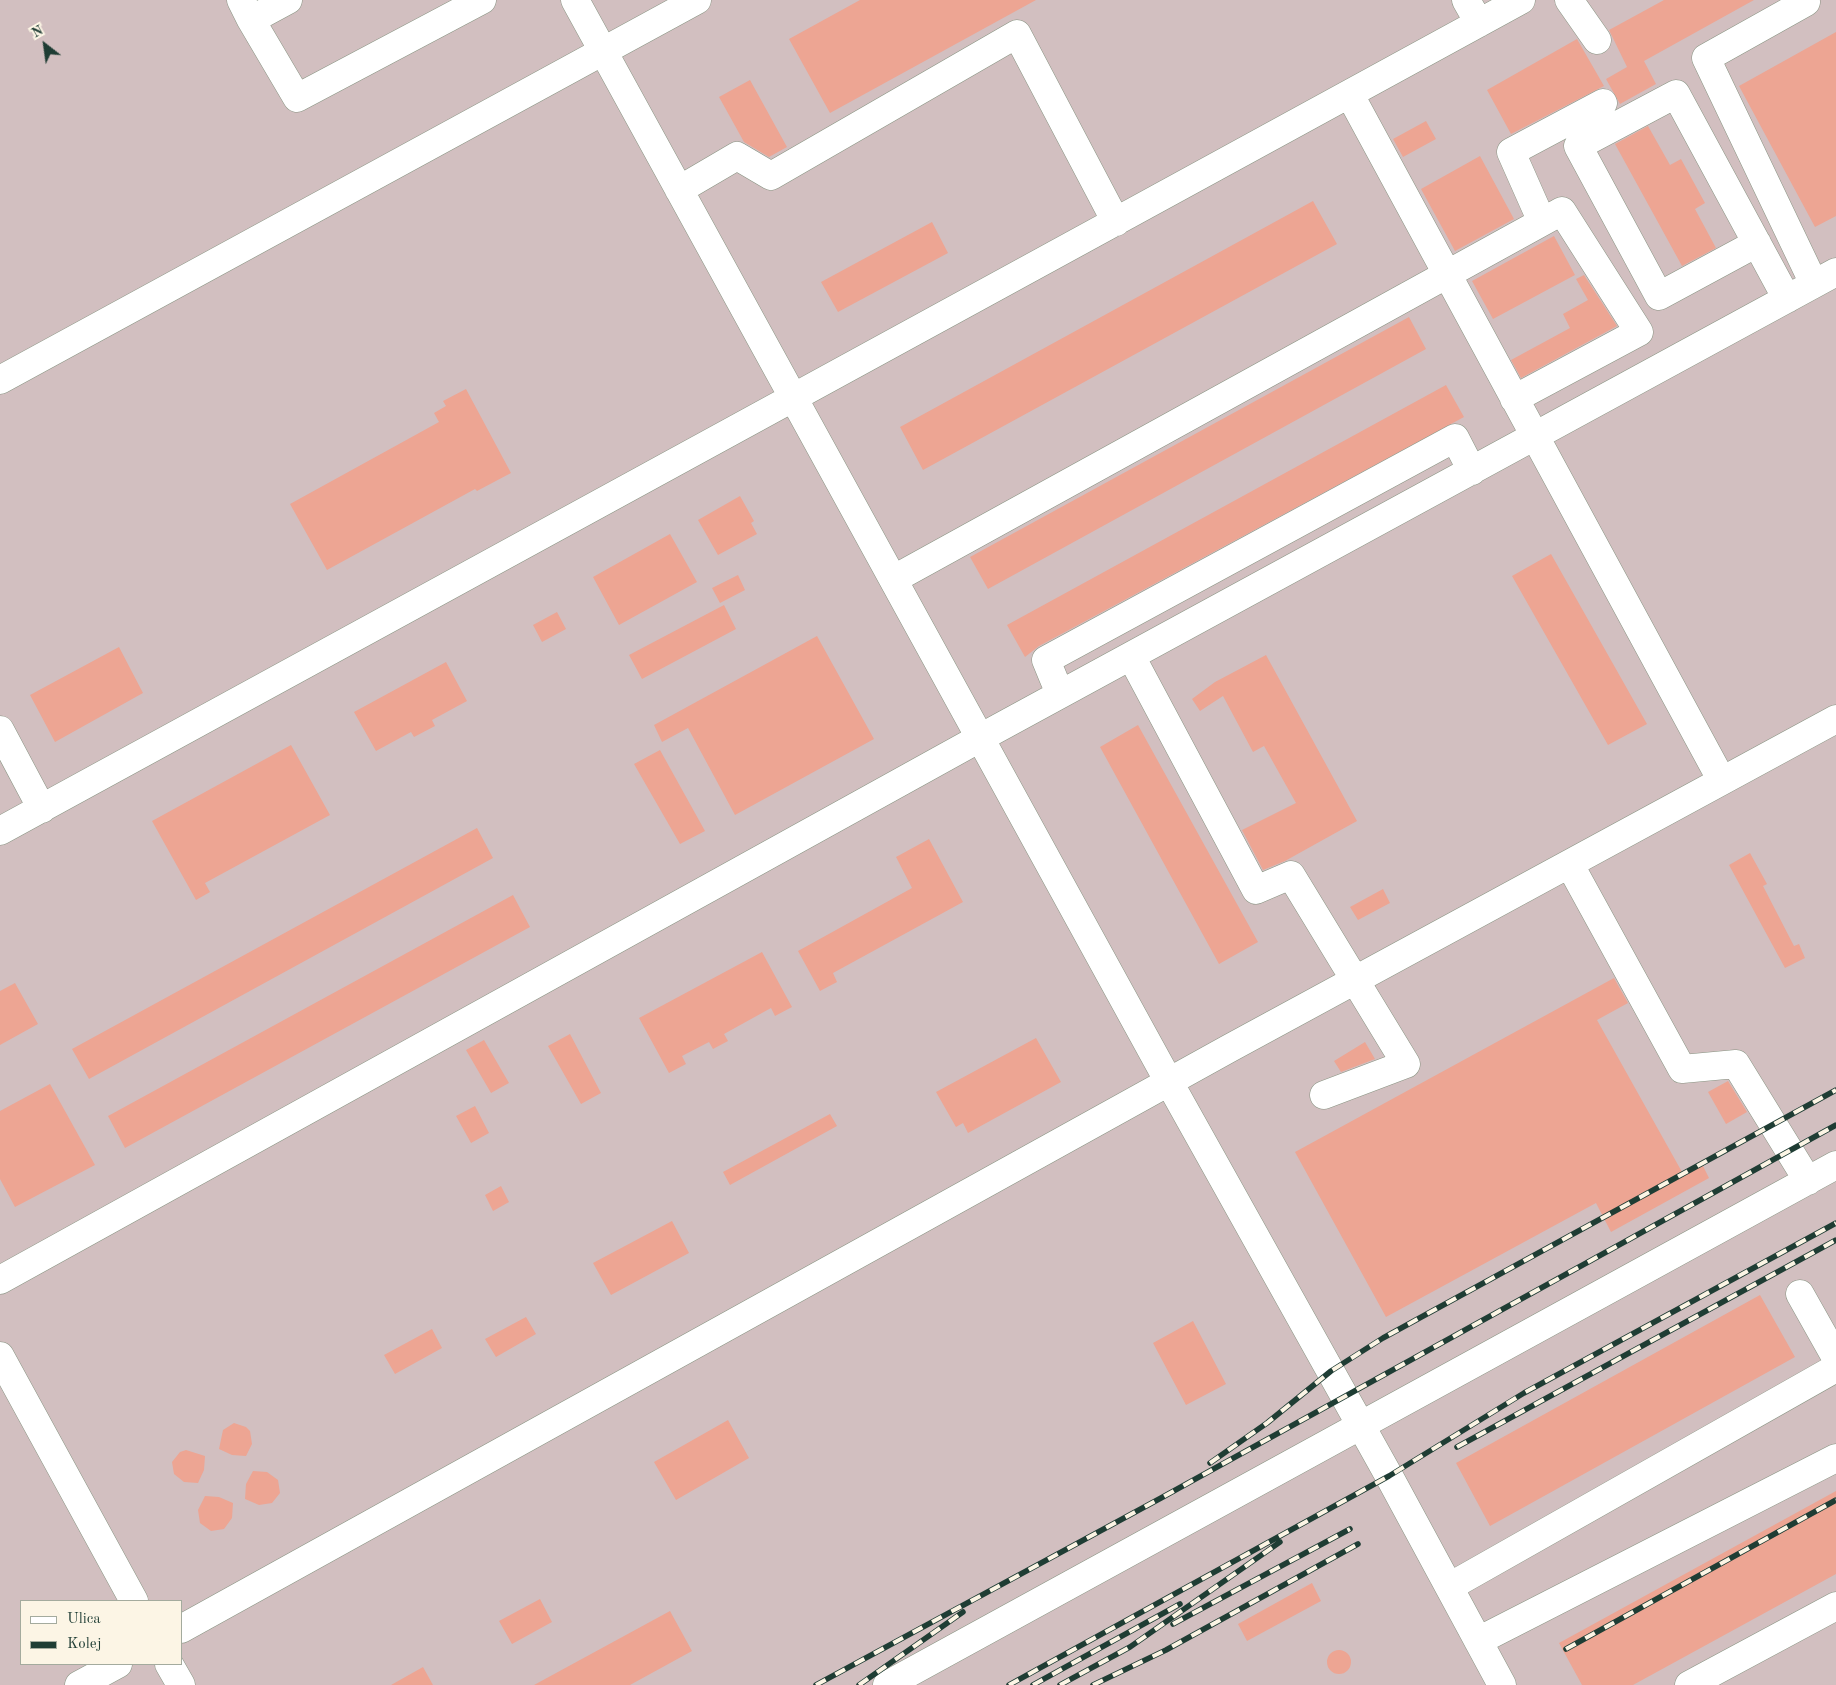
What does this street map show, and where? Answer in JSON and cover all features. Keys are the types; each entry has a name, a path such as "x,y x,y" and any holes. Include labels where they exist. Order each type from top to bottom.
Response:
{"lane":[{"path":"288,0 246,10 297,98 482,0"},
{"path":"574,0 1169,1082 1361,1425 1502,1685"},
{"path":"0,380 697,0"},
{"path":"1466,0 1479,24"},
{"path":"0,832 1521,0"},
{"path":"1569,0 1598,40"},
{"path":"0,1280 1060,694 1825,278 1706,58 1806,2 1805,0"},
{"path":"679,190 737,156 770,176 1017,34 1116,222"},
{"path":"1756,243 1659,296 1578,146 1676,94 1787,299"},
{"path":"1350,95 1722,781"},
{"path":"1542,222 1511,152 1603,103"},
{"path":"894,579 1562,211 1639,332 1514,399"},
{"path":"1060,694 1046,660 1456,438 1472,470"},
{"path":"1131,656 1256,890 1290,875 1406,1064 1324,1095"},
{"path":"182,1628 1169,1082 1836,719"},
{"path":"0,730 42,809"},
{"path":"1570,865 1682,1069 1736,1064 1808,1181"},
{"path":"887,1685 1836,1165"},
{"path":"1800,1294 1836,1358"},
{"path":"0,1356 133,1600"},
{"path":"1449,1587 1836,1368"},
{"path":"1478,1641 1836,1458"},
{"path":"1689,1685 1836,1606"},
{"path":"79,1685 116,1665"},
{"path":"169,1665 181,1685"}],"shaded area":[{"path":"0,0 1836,0 1836,1685 0,1685"}],"building":[{"path":"860,0 1036,0 830,113 789,39"},
{"path":"1664,0 1754,0 1644,61 1656,84 1620,104 1606,79 1627,67 1609,30"},
{"path":"1836,32 1836,216 1815,227 1739,86"},
{"path":"1577,39 1604,86 1511,134 1487,90"},
{"path":"750,80 787,147 769,157 744,142 719,97"},
{"path":"1426,121 1436,139 1403,157 1393,139"},
{"path":"1648,126 1670,165 1681,159 1705,203 1695,209 1716,248 1682,266 1615,144"},
{"path":"1480,156 1514,219 1455,251 1421,189"},
{"path":"1313,201 1337,244 923,470 900,427"},
{"path":"932,222 948,253 838,312 821,282"},
{"path":"1554,236 1575,275 1493,319 1472,281"},
{"path":"1584,275 1617,326 1521,378 1511,360 1570,328 1563,314 1588,300 1576,279"},
{"path":"1409,317 1426,349 988,589 970,557"},
{"path":"1446,385 1464,417 1039,646 1025,657 1007,625"},
{"path":"466,389 511,473 477,491 475,489 327,570 290,504 439,422 434,413 446,406 443,401"},
{"path":"740,496 754,521 751,523 757,534 718,555 698,520"},
{"path":"670,534 697,582 619,625 593,577"},
{"path":"1551,554 1647,724 1608,745 1512,576"},
{"path":"738,575 745,590 720,603 712,588"},
{"path":"724,605 736,629 642,679 629,655"},
{"path":"557,612 566,629 542,642 533,625"},
{"path":"817,636 874,739 735,815 688,728 662,742 654,725"},
{"path":"119,647 143,693 55,742 30,695"},
{"path":"1266,655 1357,821 1285,861 1263,870 1242,830 1296,803 1264,746 1253,752 1223,696 1200,711 1192,699 1215,682"},
{"path":"446,662 467,701 432,720 435,726 414,737 411,732 376,751 354,712"},
{"path":"1138,725 1258,942 1219,964 1100,747"},
{"path":"291,745 330,815 205,883 210,892 196,900 152,821"},
{"path":"660,750 705,831 680,844 634,764"},
{"path":"477,828 493,858 89,1079 72,1049"},
{"path":"929,839 963,902 833,973 837,982 820,991 798,951 912,888 896,857"},
{"path":"1750,853 1767,884 1763,886 1794,946 1799,944 1805,958 1785,968 1729,865"},
{"path":"1383,889 1390,903 1358,920 1350,907"},
{"path":"513,895 530,927 125,1148 108,1116"},
{"path":"762,952 792,1007 775,1016 771,1008 724,1034 728,1041 713,1049 709,1042 682,1056 686,1064 669,1073 639,1018"},
{"path":"1614,978 1628,1003 1597,1020 1682,1172 1701,1162 1709,1178 1611,1232 1596,1203 1386,1317 1295,1152"},
{"path":"15,983 38,1024 0,1045 0,991"},
{"path":"570,1034 601,1093 581,1104 548,1046"},
{"path":"1036,1038 1061,1082 968,1133 963,1123 956,1127 936,1092"},
{"path":"484,1040 509,1083 491,1093 466,1050"},
{"path":"1365,1042 1375,1059 1341,1072 1334,1061"},
{"path":"1728,1081 1747,1112 1726,1124 1708,1092"},
{"path":"50,1084 95,1165 15,1207 0,1179 0,1111"},
{"path":"475,1106 489,1133 471,1143 456,1116"},
{"path":"830,1114 837,1126 730,1185 723,1172"},
{"path":"501,1186 509,1202 493,1211 485,1195"},
{"path":"672,1221 689,1253 611,1295 593,1263"},
{"path":"1760,1295 1795,1357 1490,1526 1456,1463"},
{"path":"526,1317 536,1334 496,1357 485,1339"},
{"path":"1193,1321 1226,1384 1186,1405 1153,1343"},
{"path":"432,1329 442,1348 395,1374 384,1355"},
{"path":"728,1420 749,1458 676,1500 654,1462"},
{"path":"234,1423 246,1427 250,1431 252,1444 246,1456 232,1455 219,1449 223,1430"},
{"path":"186,1450 205,1456 204,1470 198,1483 184,1482 174,1474 172,1462 180,1452"},
{"path":"253,1471 267,1472 278,1480 280,1493 272,1503 259,1505 245,1499 246,1484"},
{"path":"1836,1491 1836,1574 1633,1685 1582,1685 1559,1643"},
{"path":"205,1496 219,1497 233,1503 232,1518 224,1529 211,1531 200,1523 198,1510"},
{"path":"1312,1583 1321,1601 1247,1641 1238,1624"},
{"path":"540,1599 552,1622 512,1644 499,1621"},
{"path":"670,1611 692,1651 630,1685 534,1685"},
{"path":"1339,1650 1344,1651 1350,1657 1350,1667 1344,1673 1339,1674 1334,1673 1328,1667 1327,1662 1328,1657 1334,1651"},
{"path":"423,1667 433,1685 391,1685"}],"railway":[{"path":"1210,1463 1267,1423 1331,1371 1383,1338 1836,1090"},
{"path":"816,1685 1161,1498 1836,1125"},
{"path":"1009,1685 1389,1476 1524,1393 1836,1223"},
{"path":"1457,1447 1836,1240"},
{"path":"1566,1649 1836,1500"},
{"path":"1173,1624 1350,1529"},
{"path":"1060,1685 1130,1647 1280,1542"},
{"path":"1093,1685 1166,1650 1358,1544"},
{"path":"1033,1685 1180,1604"},
{"path":"859,1685 963,1612"}]}
